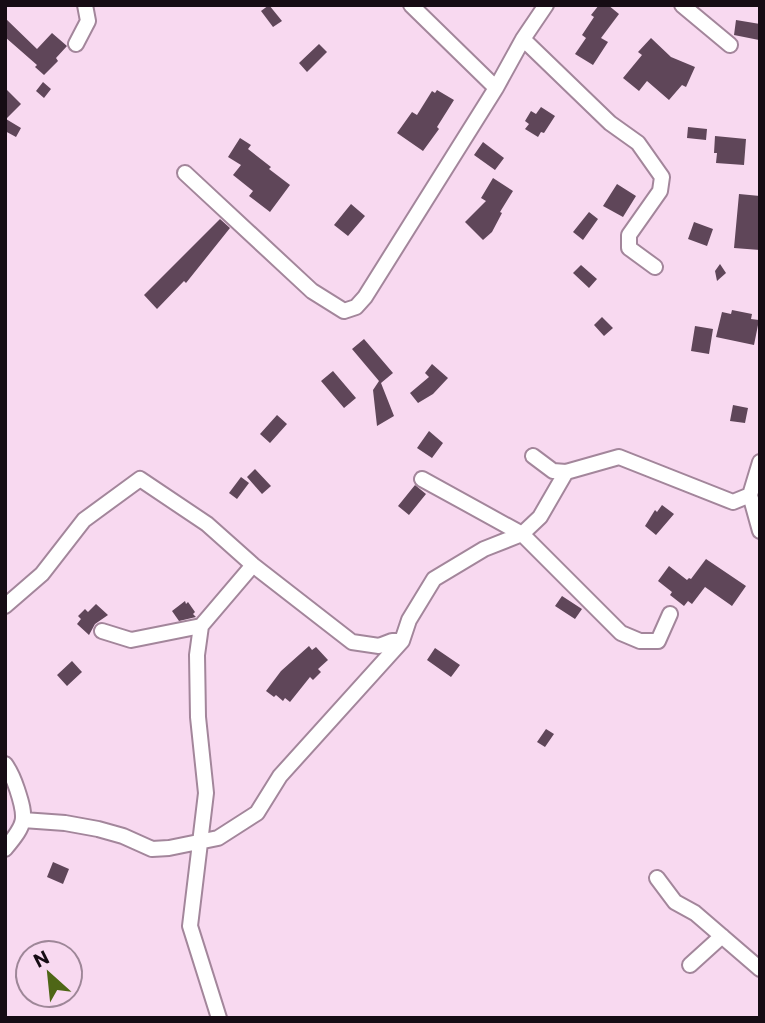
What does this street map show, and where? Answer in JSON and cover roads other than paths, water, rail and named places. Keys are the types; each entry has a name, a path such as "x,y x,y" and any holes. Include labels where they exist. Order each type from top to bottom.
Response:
{"street":[{"path":"76,44 88,21 85,5"},
{"path":"411,5 496,88"},
{"path":"185,173 312,291 344,311 356,307 496,88 523,39 547,5"},
{"path":"682,5 730,45"},
{"path":"523,39 610,123 638,144 656,166 662,177 660,191 629,235 629,247 655,267"},
{"path":"533,456 553,471 566,472 619,457 733,502 750,495"},
{"path":"760,462 750,495 760,531"},
{"path":"23,820 98,829 123,836 152,849 218,838 257,813 280,776 402,641 409,620 434,579 484,549 522,534 540,517 566,472"},
{"path":"422,479 522,534 621,633 640,641 658,641 670,614"},
{"path":"5,607 42,574 84,520 140,480 207,524 253,565 352,642 379,646 392,641 402,641"},
{"path":"219,1018 190,926 206,793 198,717 197,655 201,626 253,565"},
{"path":"102,631 131,640 201,626"},
{"path":"5,764 11,772 25,813 20,831 5,849"},
{"path":"657,878 675,902 695,913 760,969"},
{"path":"690,965 722,936"}]}
